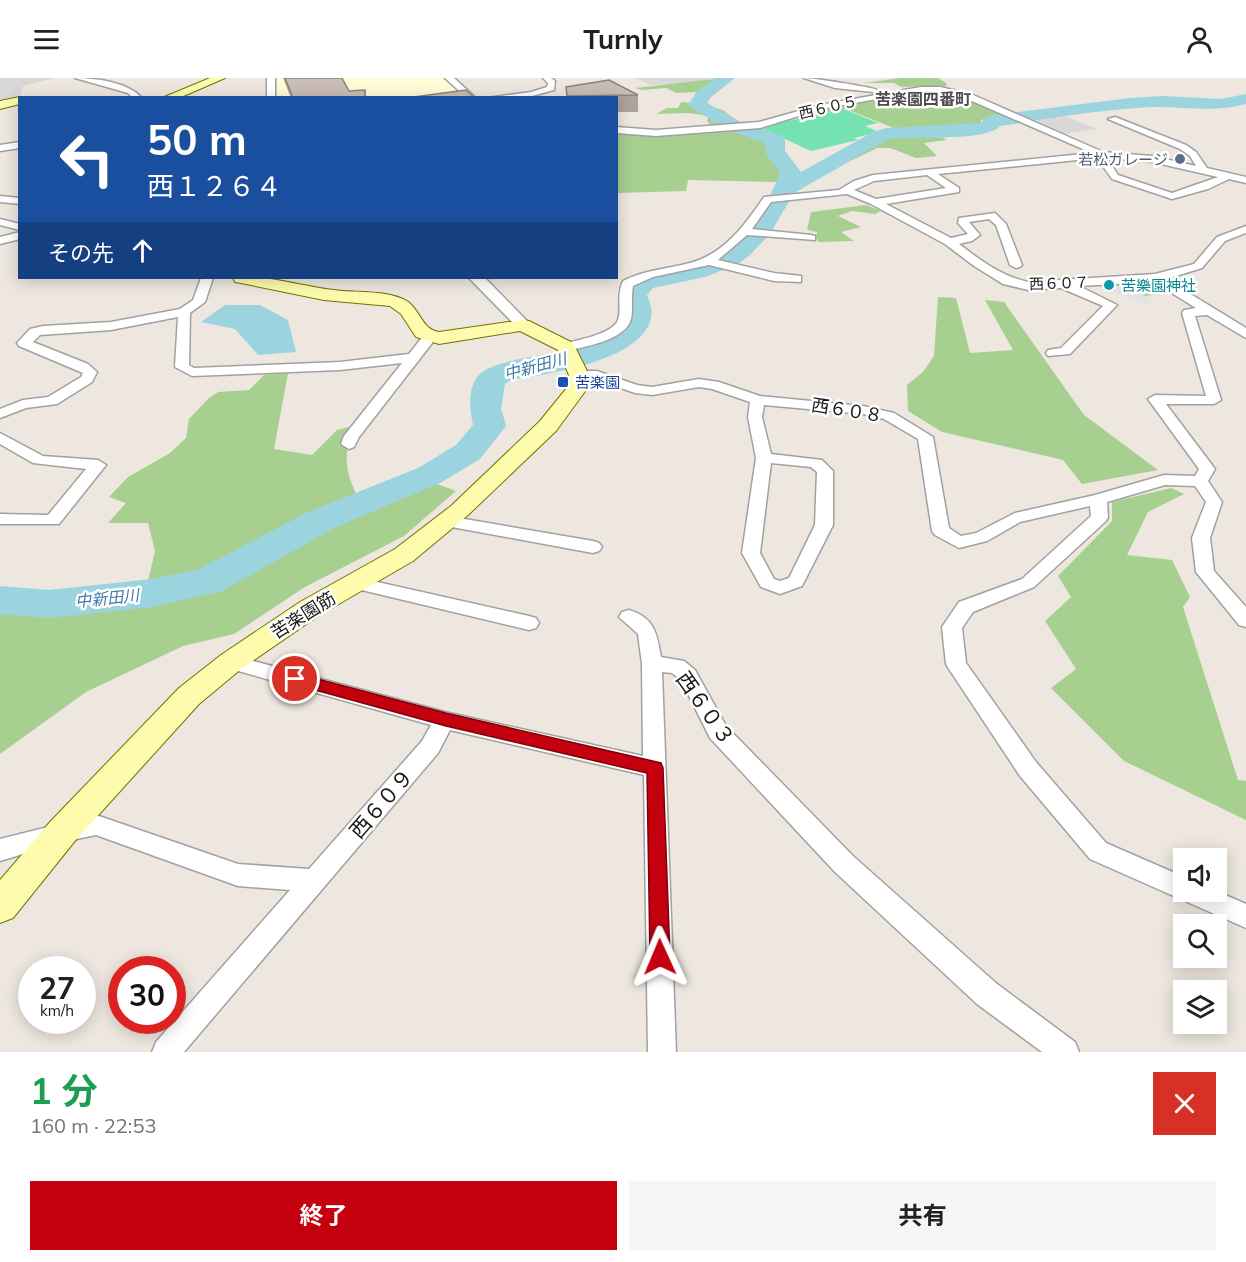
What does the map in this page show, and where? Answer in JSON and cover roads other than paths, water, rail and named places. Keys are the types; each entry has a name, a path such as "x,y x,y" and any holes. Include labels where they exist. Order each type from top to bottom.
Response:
{"street":[{"path":"79,78 131,91 136,96"},
{"path":"171,96 220,78"},
{"path":"271,78 271,96"},
{"path":"449,78 470,96"},
{"path":"508,96 542,92 551,88 552,83 547,78"},
{"path":"808,78 862,90 921,90"},
{"name":"西６０５","path":"618,130 656,133 760,124 820,107 921,90 940,89 968,96 1100,155"},
{"path":"0,105 18,100"},
{"path":"1112,119 1183,147 1193,154 1204,171"},
{"path":"0,148 18,145"},
{"path":"1100,155 1115,177 1172,196 1204,187 1226,177"},
{"path":"716,263 721,254 749,233 768,199 841,193 873,178 1100,155 1130,156 1246,180"},
{"path":"1130,156 1159,191"},
{"path":"875,202 956,190 928,172"},
{"name":"西６０７","path":"846,190 875,202 949,242 978,264 1007,281 1028,286 1156,278 1198,266 1221,239 1245,231"},
{"path":"0,199 18,201"},
{"path":"949,242 968,239 974,235 963,220 991,215 1001,224 1016,265"},
{"path":"0,222 18,226"},
{"path":"749,233 811,238"},
{"path":"0,241 18,236"},
{"path":"476,279 523,325 572,359 620,327 625,319 624,301 627,284 641,275 716,263 774,277 797,279"},
{"path":"1156,278 1246,334"},
{"path":"0,414 23,404 52,401 87,379 90,372 24,343 35,332 111,326 184,312 199,303 207,279"},
{"path":"245,279 334,296 396,302 407,309 422,334 429,338 523,325"},
{"path":"1053,353 1065,351 1111,305 1065,285"},
{"path":"1200,482 1207,469 1155,399 1214,400 1188,313 1209,311"},
{"path":"184,312 182,367 192,372 331,367 411,358"},
{"path":"349,444 352,436 429,338"},
{"name":"西６０８","path":"572,359 597,375 634,389 652,391 699,383 714,385 758,400 863,410 889,416 925,437 941,531 959,542 981,537 1015,518 1098,499"},
{"name":"苦楽園筋","path":"0,906 62,832 189,696 231,662 309,609 404,555 506,469 548,426 576,390 572,359"},
{"path":"758,400 755,417 764,458 751,553 767,583 780,588 796,582 824,525 825,471 816,463 764,458"},
{"path":"0,438 39,460 98,465 53,520 0,519"},
{"path":"1173,884 1098,852 1028,770 957,664 952,627 966,607 1028,583 1100,517 1098,499 1164,480 1200,482"},
{"path":"1200,482 1214,502 1201,538 1205,572 1246,620"},
{"path":"447,521 593,547"},
{"path":"355,583 530,623"},
{"path":"629,617 647,631 652,664"},
{"path":"231,662 446,720 655,768"},
{"name":"西６０３","path":"662,1052 652,664 677,666 688,675 718,732 844,864 987,994 1065,1052"},
{"name":"西６０９","path":"166,1052 430,747 446,720"},
{"path":"0,850 96,825 238,875 314,881"},
{"path":"1214,902 1246,916"}],"water":[{"path":"225,305 260,305 288,320 296,352 258,355 235,329 201,322"}],"waterway":[{"name":"中新田川","path":"0,600 49,604 152,593 208,581 321,520 430,475 468,452 490,426 485,408 490,381 502,372 576,357 614,343 628,333 636,322 638,312 634,295 644,282 696,271 727,260 752,241 762,229 779,202 791,173 775,152 775,140 732,125 697,105 703,95 727,78"},
{"path":"785,189 880,136 893,132 980,129 989,127 994,121 1150,102 1221,104 1246,99"}],"place":[{"name":"若松ガレージ","path":"1180,159"},
{"name":"苦樂園神社","path":"1109,285"},
{"name":"苦楽園","path":"563,382"}],"district":[{"name":"苦楽園四番町","path":"923,99"}]}
